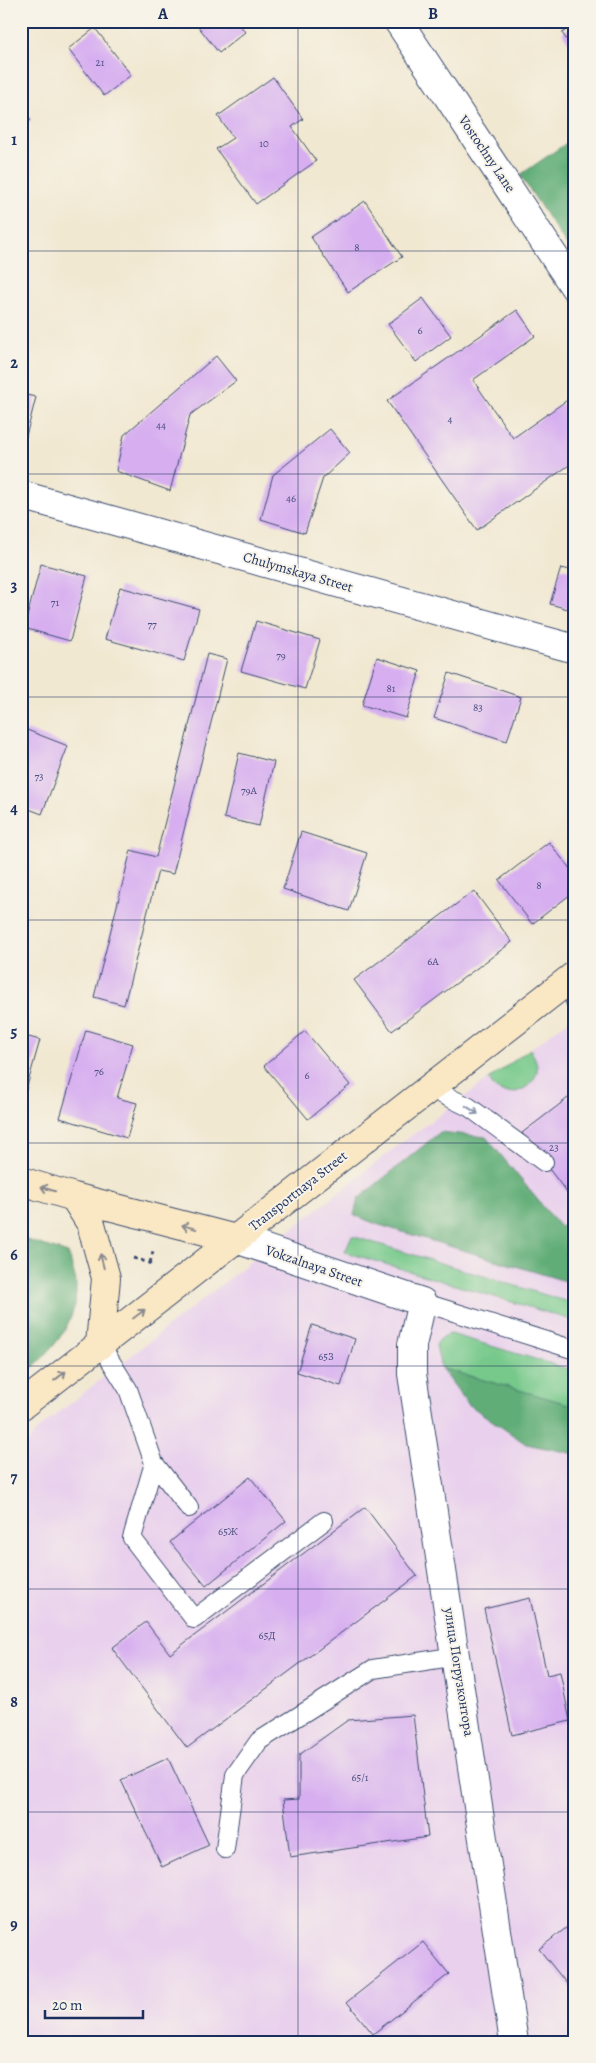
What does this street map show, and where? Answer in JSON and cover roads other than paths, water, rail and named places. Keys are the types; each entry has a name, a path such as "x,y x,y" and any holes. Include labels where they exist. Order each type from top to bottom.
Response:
{"main road":[{"name":"Transportnaya Street","path":"21,1406 429,1088 574,984"},
{"name":"Vokzalnaya Street","path":"21,1181 236,1240"},
{"path":"74,1197 91,1224 106,1278 100,1344"}],"street":[{"name":"Vostochny Lane","path":"398,21 575,288"},
{"name":"Chulymskaya Street","path":"21,495 575,649"},
{"name":"Vokzalnaya Street","path":"236,1240 422,1302"},
{"name":"улица Погрузконтора","path":"422,1302 412,1345 412,1374 457,1656 514,2042"}],"lane":[{"path":"429,1088 469,1107 544,1162"},
{"name":"Vokzalnaya Street","path":"422,1302 575,1350"},
{"path":"100,1344 128,1389 154,1464 189,1508"},
{"path":"154,1464 132,1538 194,1619 324,1521"},
{"path":"225,1849 236,1775 259,1741 373,1670 457,1656"}]}
